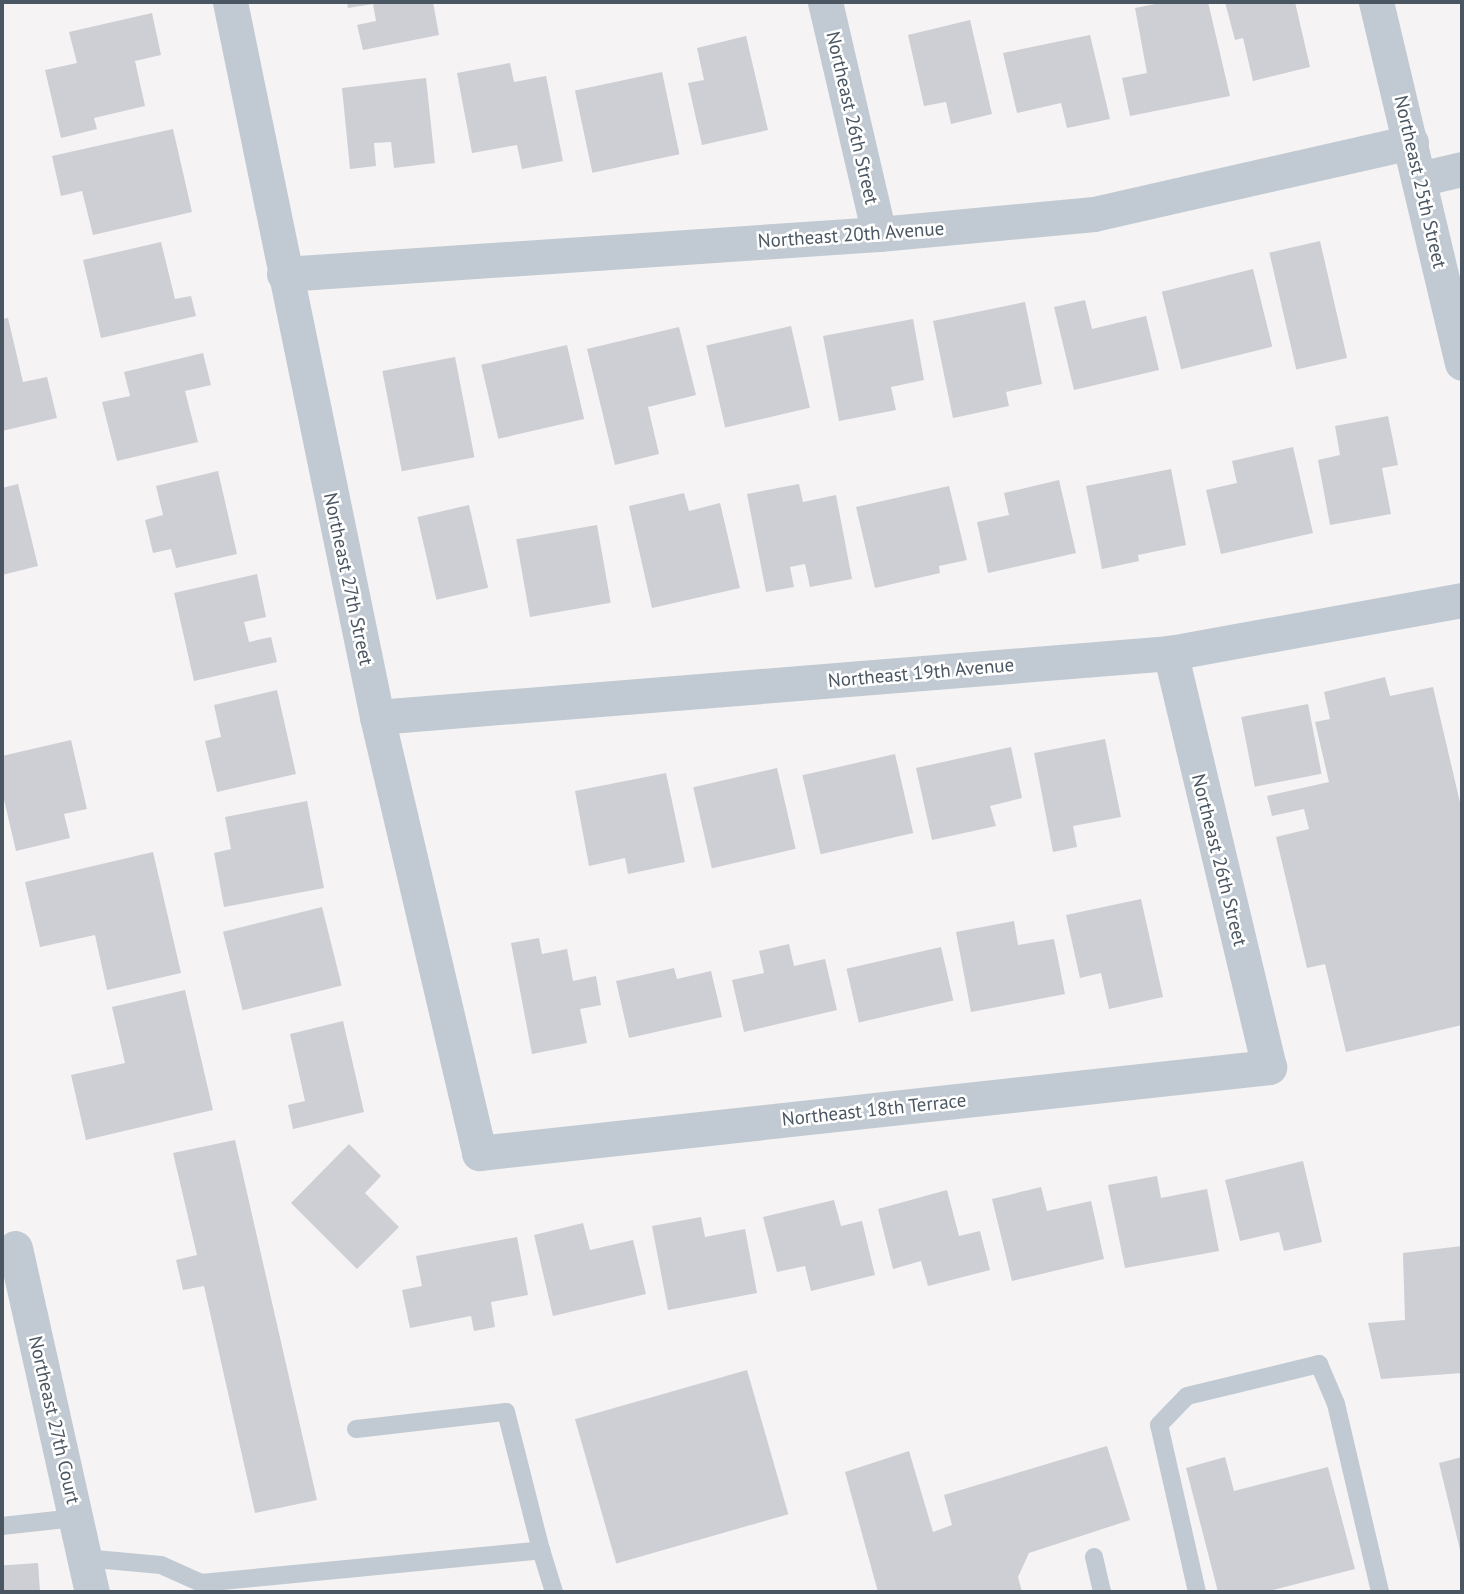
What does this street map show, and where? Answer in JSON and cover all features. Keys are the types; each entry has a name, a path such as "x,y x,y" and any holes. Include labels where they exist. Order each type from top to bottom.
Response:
{"street":[{"name":"Northeast 27th Street","path":"230,2 377,717 479,1153"},
{"name":"Northeast 26th Street","path":"825,2 879,234"},
{"name":"Northeast 25th Street","path":"1376,2 1462,363"},
{"name":"Northeast 20th Avenue","path":"284,274 879,234 1094,214 1411,142"},
{"path":"1419,179 1462,169"},
{"name":"Northeast 19th Avenue","path":"377,717 1170,653 1462,600"},
{"name":"Northeast 26th Street","path":"1170,653 1269,1067"},
{"name":"Northeast 18th Terrace","path":"479,1153 1269,1067"},
{"name":"Northeast 27th Court","path":"15,1248 92,1592"}],"lane":[{"path":"1197,1592 1159,1425 1187,1396 1319,1364 1336,1404 1380,1592"},
{"path":"356,1429 506,1412 554,1592"},
{"path":"2,1525 75,1518"},
{"path":"84,1558 161,1565 187,1584 541,1550"},
{"path":"1094,1557 1102,1592"}],"building":[{"path":"347,2 433,2 439,35 363,50 357,25 376,21 373,4 348,8"},
{"path":"1165,2 1208,2 1230,96 1130,116 1122,78 1147,73 1135,8"},
{"path":"1225,2 1295,2 1310,67 1253,81 1243,38 1235,40"},
{"path":"152,13 161,55 135,61 145,106 94,118 97,129 61,138 45,70 77,63 69,32"},
{"path":"970,20 992,114 951,124 946,102 924,106 908,35"},
{"path":"1090,35 1110,119 1067,128 1061,103 1017,113 1003,53"},
{"path":"746,36 768,130 702,145 688,83 704,80 697,48"},
{"path":"510,63 514,82 546,76 563,161 522,169 517,145 472,153 457,73"},
{"path":"662,72 679,154 592,173 575,91"},
{"path":"426,78 435,163 394,168 391,142 374,143 376,166 350,169 342,88"},
{"path":"173,129 192,212 93,235 82,191 61,196 52,156"},
{"path":"1320,241 1347,358 1296,370 1269,253"},
{"path":"161,242 175,299 191,296 196,316 101,338 83,260"},
{"path":"1253,269 1272,347 1181,369 1162,292"},
{"path":"1085,300 1092,329 1146,316 1159,370 1074,390 1054,307"},
{"path":"1025,302 1042,384 1006,392 1009,406 953,418 933,321"},
{"path":"8,318 23,382 47,377 57,418 2,431 2,319"},
{"path":"913,319 924,380 891,387 896,410 839,421 823,336"},
{"path":"791,326 810,408 725,427 706,346"},
{"path":"679,327 696,395 648,407 659,454 615,465 587,349"},
{"path":"567,345 584,419 498,439 481,365"},
{"path":"203,353 211,385 185,391 198,442 117,461 102,402 130,396 124,372"},
{"path":"455,357 474,457 402,471 382,371"},
{"path":"1388,416 1398,465 1382,468 1391,514 1330,525 1318,460 1340,455 1335,426"},
{"path":"1293,447 1313,533 1221,554 1206,490 1237,483 1232,461"},
{"path":"1171,469 1186,545 1138,555 1139,561 1102,569 1086,486"},
{"path":"218,471 237,554 176,568 171,549 153,553 145,520 163,515 156,486"},
{"path":"1059,480 1076,553 988,573 977,522 1009,515 1004,493"},
{"path":"18,484 38,566 2,575 2,488"},
{"path":"799,484 803,502 836,495 852,579 810,587 805,564 790,567 794,587 766,592 747,494"},
{"path":"949,486 967,560 939,566 940,573 875,588 856,507"},
{"path":"684,493 689,511 720,503 740,588 652,608 629,506"},
{"path":"469,505 488,588 436,600 417,517"},
{"path":"597,525 611,603 530,617 516,539"},
{"path":"257,574 266,617 244,622 249,642 271,637 277,662 194,681 174,593"},
{"path":"1385,677 1390,696 1433,687 1462,811 1462,1025 1346,1052 1325,964 1307,968 1276,837 1309,829 1304,809 1272,816 1267,796 1329,782 1315,722 1330,719 1324,692"},
{"path":"277,690 296,774 217,792 205,741 221,737 214,705"},
{"path":"1308,704 1322,774 1255,787 1241,717"},
{"path":"1105,739 1121,817 1073,826 1077,847 1053,852 1034,753"},
{"path":"71,740 87,809 64,814 70,838 16,851 2,791 2,756"},
{"path":"1011,747 1022,798 990,806 996,826 932,840 916,768"},
{"path":"895,754 913,833 821,854 802,775"},
{"path":"777,768 796,849 712,868 693,787"},
{"path":"666,773 685,862 628,874 625,858 589,866 575,791"},
{"path":"307,801 324,888 224,907 214,853 231,849 225,817"},
{"path":"153,852 181,973 107,990 95,935 40,947 25,882"},
{"path":"1141,899 1163,997 1109,1009 1101,973 1080,978 1066,915"},
{"path":"322,907 342,986 243,1010 223,932"},
{"path":"1014,921 1018,945 1054,939 1065,994 971,1012 956,932"},
{"path":"539,938 542,954 567,949 573,981 596,976 601,1005 580,1009 587,1043 532,1054 511,943"},
{"path":"789,944 794,966 825,959 837,1010 744,1032 732,980 764,973 759,951"},
{"path":"941,947 953,1001 859,1022 846,969"},
{"path":"674,968 677,979 711,971 722,1017 629,1038 616,981"},
{"path":"185,990 213,1110 86,1140 71,1075 125,1063 112,1007"},
{"path":"343,1021 364,1112 293,1129 288,1105 305,1101 290,1034"},
{"path":"235,1140 317,1500 255,1513 204,1286 183,1290 176,1260 197,1255 173,1153"},
{"path":"349,1144 381,1176 365,1193 399,1227 357,1269 291,1203"},
{"path":"1303,1161 1322,1242 1284,1251 1279,1232 1240,1241 1225,1180"},
{"path":"1157,1176 1161,1198 1207,1189 1219,1251 1125,1268 1108,1185"},
{"path":"1041,1187 1047,1211 1091,1201 1104,1259 1012,1281 992,1199"},
{"path":"947,1190 959,1236 980,1231 990,1270 928,1286 921,1261 893,1269 878,1209"},
{"path":"834,1200 841,1226 862,1221 875,1275 811,1291 805,1266 777,1272 763,1217"},
{"path":"701,1217 705,1237 745,1229 757,1293 668,1310 652,1226"},
{"path":"583,1223 590,1250 633,1240 646,1294 553,1316 534,1235"},
{"path":"517,1237 528,1295 491,1302 495,1327 474,1331 471,1316 410,1328 402,1290 422,1286 416,1256"},
{"path":"1462,1246 1462,1373 1381,1379 1368,1323 1405,1320 1403,1253"},
{"path":"747,1370 788,1514 616,1564 575,1419"},
{"path":"1107,1446 1130,1520 1029,1553 1018,1577 1022,1592 878,1592 845,1472 909,1451 933,1532 952,1525 944,1495"},
{"path":"1225,1457 1234,1491 1328,1467 1355,1569 1265,1592 1218,1592 1186,1468"},
{"path":"1462,1457 1462,1554 1461,1554 1439,1463"},
{"path":"38,1563 40,1592 4,1592 2,1566"}]}
